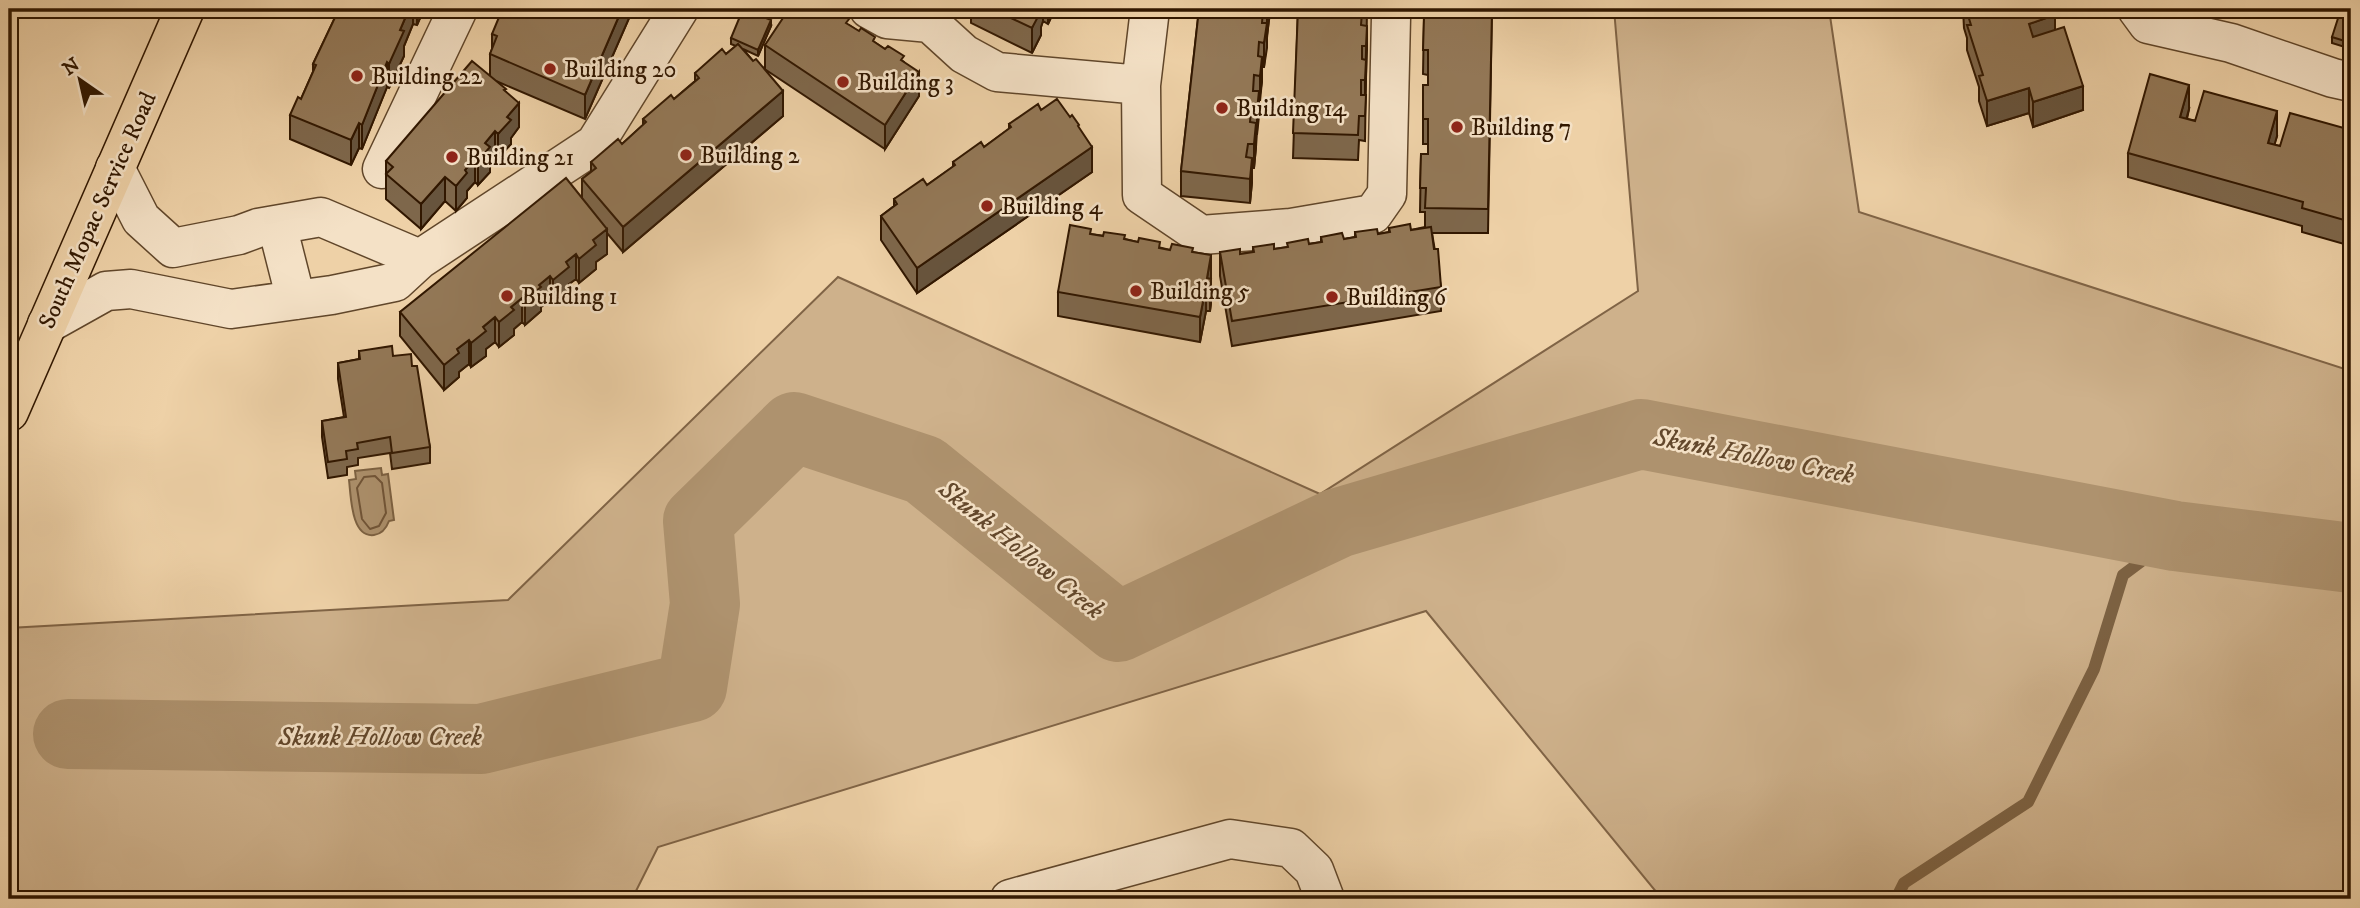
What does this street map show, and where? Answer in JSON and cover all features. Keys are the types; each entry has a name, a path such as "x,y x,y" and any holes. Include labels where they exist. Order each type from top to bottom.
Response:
{"main road":[{"name":"South Mopac Service Road","path":"9,412 185,9"}],"lane":[{"path":"382,169 458,9"},
{"path":"47,324 106,291 131,289 231,309 395,282 420,258 595,144 679,9"},
{"path":"869,9 887,19 934,16 964,54 997,72 1141,85"},
{"path":"1150,9 1141,85 1142,195 1201,234 1291,228 1373,214 1387,194 1389,9"},
{"path":"2137,9 2148,24 2231,43 2351,82"},
{"path":"115,167 141,219 173,248 239,235 258,228 321,217 420,258"},
{"path":"277,225 296,300"},
{"path":"1010,899 1230,839 1291,848 1314,870 1325,899"}],"shaded area":[{"path":"1614,9 1829,9 1859,212 2351,371 2351,899 1662,899 1426,611 658,847 632,899 9,899 9,628 508,600 838,277 1320,494 1638,291"}],"water":[{"path":"381,468 382,475 388,474 394,520 389,521 379,534 366,534 354,515 349,480 356,479 355,471"}],"building":[{"name":"Building 22","path":"339,9 409,9 400,30 404,31 389,64 387,62 362,125 359,123 351,140 290,115 298,97 301,99 316,65 313,64"},
{"name":"Building 20","path":"511,9 622,9 585,95 490,54 497,36 492,34 502,10 509,14"},
{"path":"743,9 771,20 758,50 731,38"},
{"name":"Building 3","path":"789,9 833,9 849,19 846,23 875,37 873,41 885,49 888,46 904,56 901,60 919,72 885,125 765,45"},
{"path":"992,9 1038,9 1041,11 1032,28"},
{"name":"Building 14","path":"1199,9 1267,9 1263,10 1262,23 1267,23 1264,43 1259,42 1258,56 1262,57 1260,76 1254,75 1253,91 1259,91 1257,110 1251,110 1250,122 1256,123 1254,144 1248,144 1246,157 1252,158 1250,179 1181,171"},
{"path":"1298,9 1366,9 1366,12 1362,12 1361,25 1367,26 1366,46 1362,46 1362,59 1366,60 1365,80 1361,80 1361,95 1366,95 1365,116 1359,116 1358,135 1293,133"},
{"name":"Building 7","path":"1429,9 1492,9 1488,209 1425,208 1426,188 1420,188 1421,154 1428,154 1428,119 1423,119 1423,85 1428,85 1428,50 1423,50 1424,17 1429,17"},
{"path":"1966,9 2053,9 2055,15 2029,24 2033,37 2064,27 2083,86 2033,102 2029,88 1987,101 1979,76 1983,75 1967,25 1971,25"},
{"path":"2341,9 2351,9 2351,43 2332,37"},
{"name":"Building 2","path":"738,44 753,61 756,59 783,91 623,227 582,179 596,168 591,162 618,139 622,144 646,122 643,119 671,95 674,99 699,78 695,73 722,49 726,54"},
{"name":"Building 21","path":"472,61 519,103 507,117 511,120 498,134 495,131 485,143 490,147 478,161 475,158 456,186 445,177 421,204 386,174 393,167 386,161"},
{"path":"2150,74 2189,85 2180,117 2195,121 2204,91 2277,111 2268,143 2280,146 2290,113 2351,130 2351,222 2302,208 2303,202 2128,153"},
{"name":"Building 4","path":"1057,99 1070,117 1072,115 1092,147 917,268 881,216 897,204 894,199 923,179 927,185 955,165 953,162 981,142 984,147 1011,127 1009,124 1038,104 1041,110"},
{"name":"Building 1","path":"566,178 607,229 593,240 596,245 579,259 576,254 566,262 569,267 553,280 550,276 525,300 522,298 511,307 514,310 499,322 495,317 483,327 486,331 471,343 469,340 457,349 459,353 444,365 400,312"},
{"name":"Building 6","path":"1410,224 1411,230 1431,227 1434,249 1438,249 1441,287 1232,321 1220,252 1240,249 1240,254 1254,252 1253,247 1274,244 1274,249 1288,247 1287,243 1308,239 1309,244 1322,242 1321,237 1342,233 1344,239 1356,237 1355,232 1377,229 1378,234 1390,232 1389,228"},
{"name":"Building 5","path":"1070,225 1091,229 1090,234 1103,236 1104,232 1125,235 1124,239 1138,242 1139,238 1160,242 1159,248 1170,250 1172,244 1193,248 1192,252 1211,255 1207,278 1211,279 1210,287 1206,286 1200,317 1058,292"},
{"path":"392,346 393,356 411,354 412,366 417,366 430,447 392,453 390,437 357,443 358,449 346,451 347,459 328,462 322,421 346,417 338,363 360,359 359,351"}],"waterway":[{"name":"Skunk Hollow Creek","path":"68,734 481,739 692,687 705,604 698,521 794,427 924,470 1118,627 1338,523 1641,434 2175,536 2351,558"},
{"path":"1896,899 1904,883 2028,802 2094,669 2123,575 2175,536"}],"place":[{"name":"Building 20","path":"550,69"},
{"name":"Building 22","path":"357,76"},
{"name":"Building 3","path":"843,82"},
{"name":"Building 14","path":"1222,108"},
{"name":"Building 7","path":"1457,127"},
{"name":"Building 2","path":"686,155"},
{"name":"Building 21","path":"452,157"},
{"name":"Building 4","path":"987,206"},
{"name":"Building 5","path":"1136,291"},
{"name":"Building 1","path":"507,296"},
{"name":"Building 6","path":"1332,297"}]}
